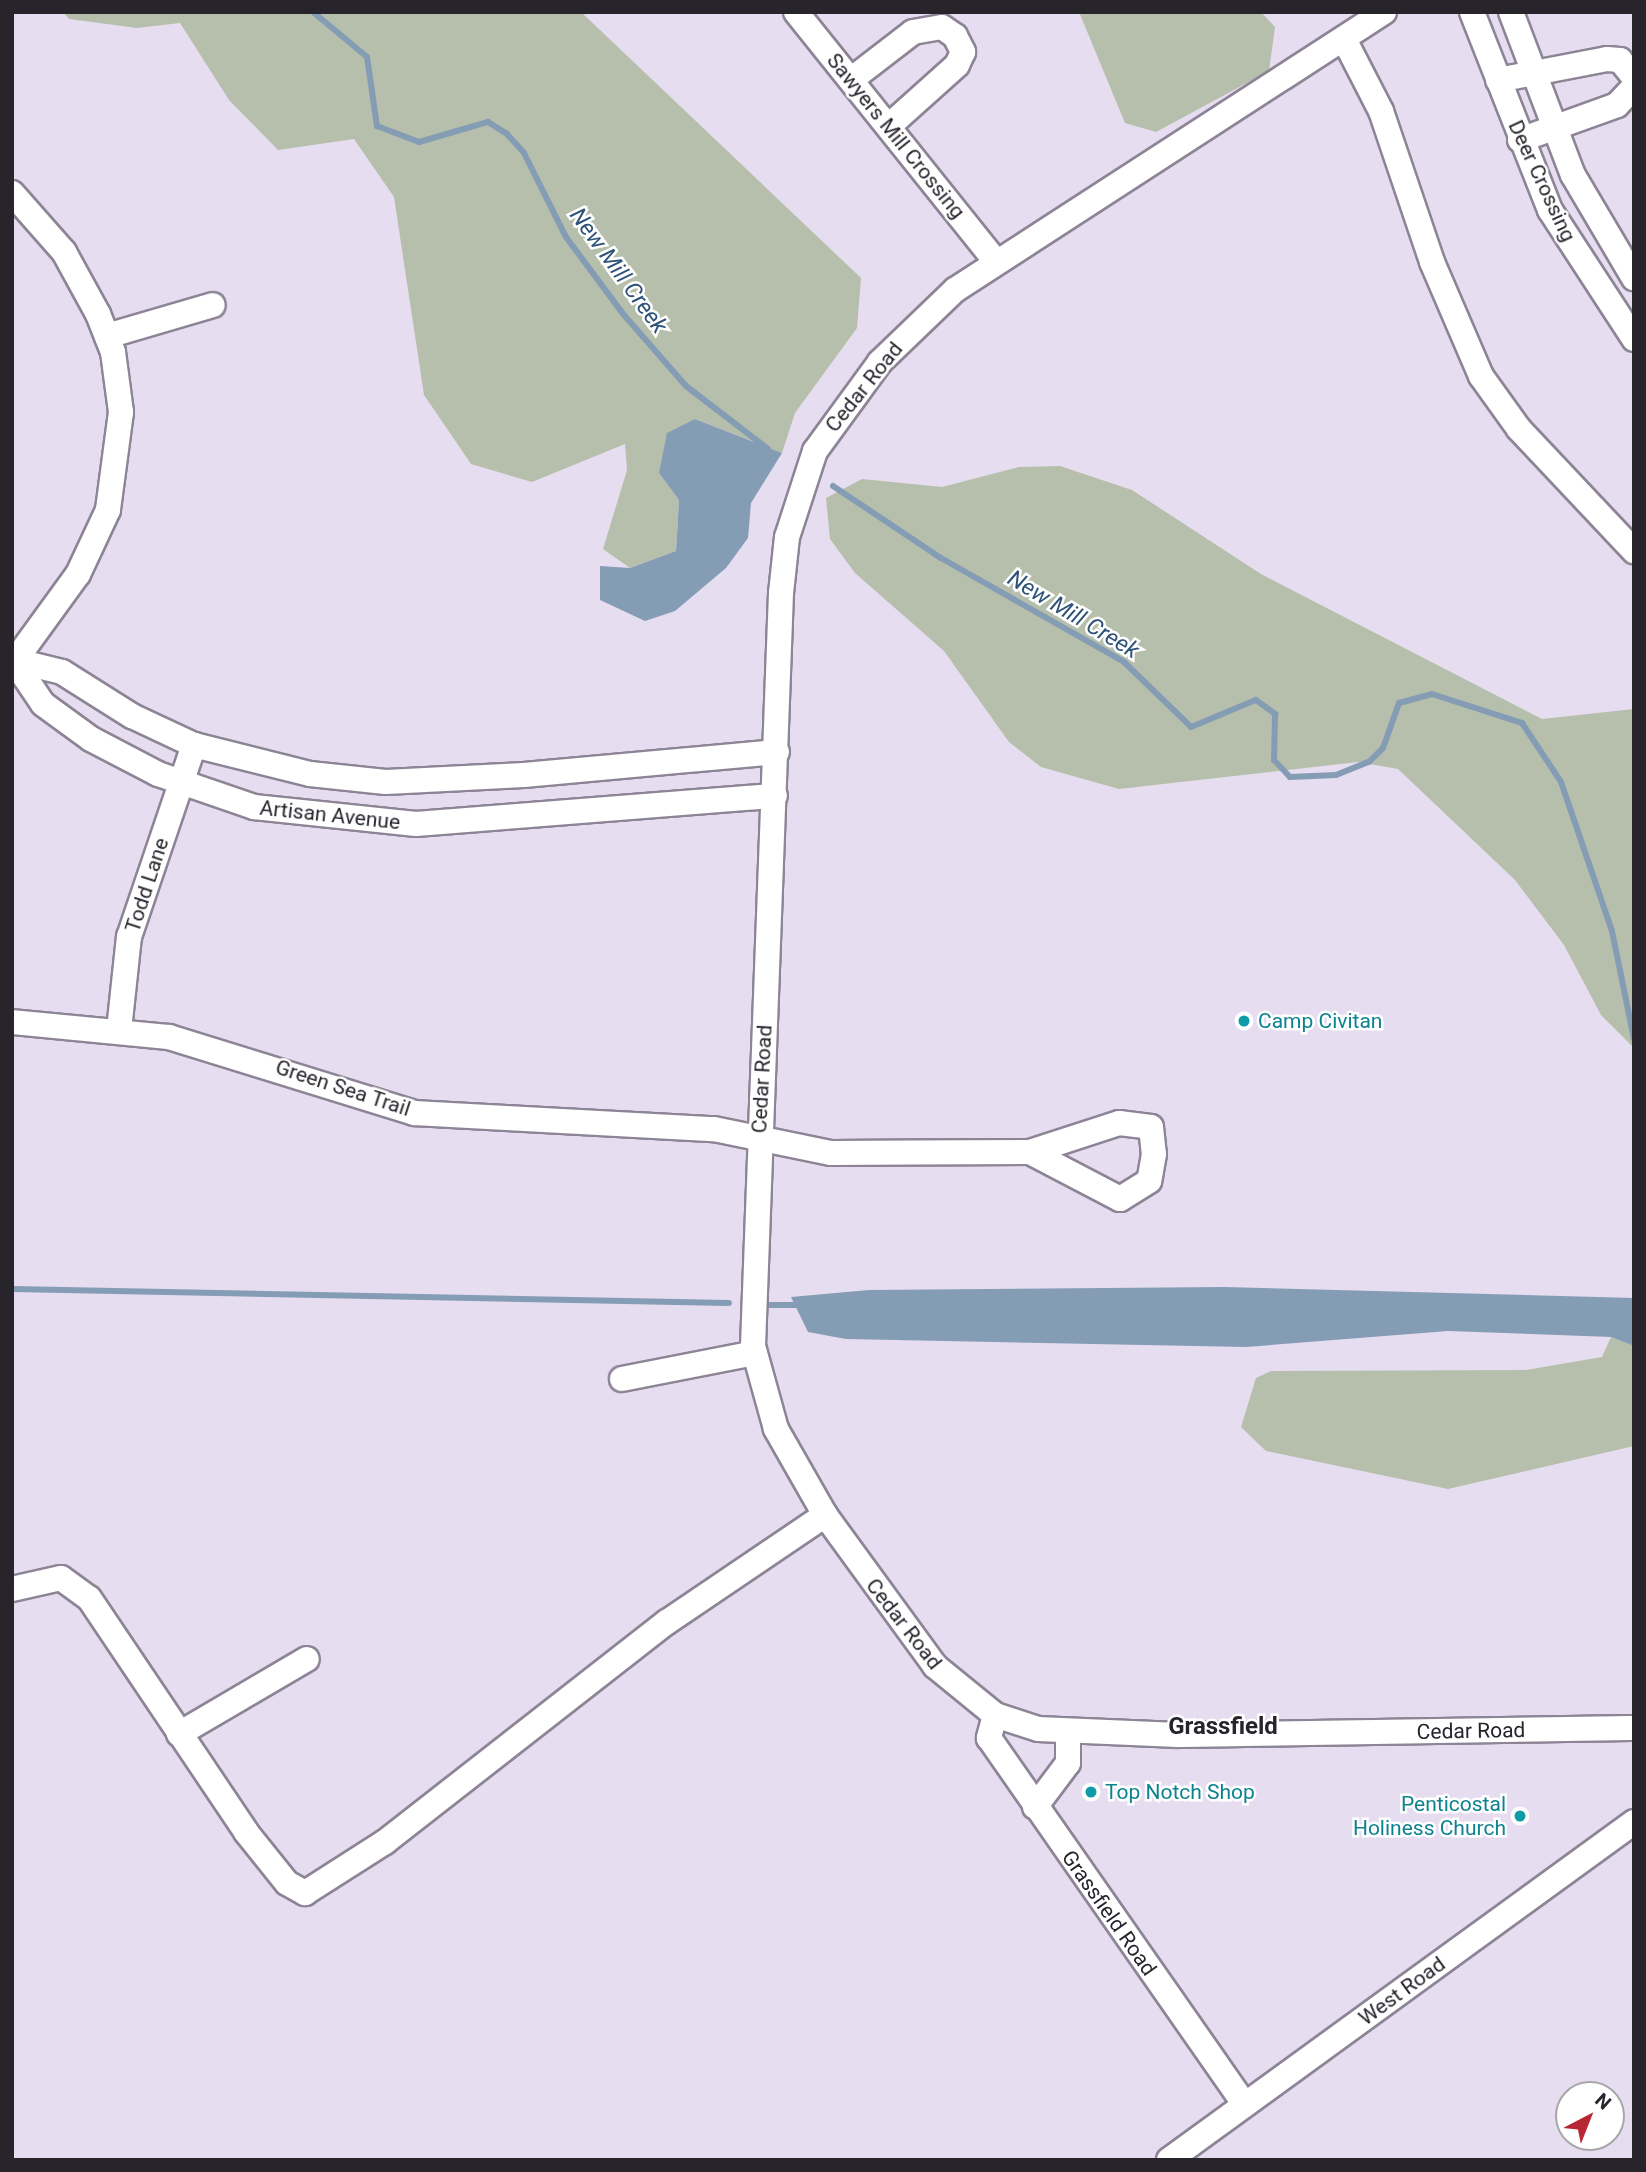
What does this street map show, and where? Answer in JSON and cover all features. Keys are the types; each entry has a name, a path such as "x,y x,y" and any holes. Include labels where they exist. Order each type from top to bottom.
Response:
{"street":[{"name":"Sawyers Mill Crossing","path":"796,12 995,260"},
{"name":"Cedar Road","path":"1384,12 1345,41 995,260 880,362 811,460 787,537 759,1142 754,1353 776,1429 825,1515 935,1665 995,1715 1068,1731 1634,1728"},
{"name":"Deer Crossing","path":"1472,12 1520,140 1562,230 1634,339"},
{"name":"Deer Crossing","path":"1511,12 1573,174 1634,278"},
{"path":"852,79 913,32 942,27 955,36 962,52 957,65 889,126"},
{"path":"1345,41 1381,111 1432,262 1482,376 1518,429 1634,551"},
{"path":"1498,80 1534,70 1607,59 1620,60 1634,77"},
{"path":"1520,140 1617,105 1634,86"},
{"path":"12,193 64,252 107,336 121,412 108,510 78,574 14,661"},
{"path":"107,336 213,305"},
{"name":"Artisan Avenue","path":"14,661 62,672 132,716 194,744 271,768 386,782 777,752"},
{"name":"Artisan Avenue","path":"14,661 43,704 130,761 181,783 254,807 383,824 775,796"},
{"name":"Todd Lane","path":"119,1030 129,937 194,744"},
{"name":"Green Sea Trail","path":"12,1022 119,1030 247,1058 414,1113 714,1129 759,1142 831,1153 1030,1152"},
{"path":"1119,1123 1151,1127 1154,1154 1149,1181 1120,1199 1030,1152 1119,1123"},
{"path":"621,1379 754,1353"},
{"path":"12,1589 61,1578 89,1598 246,1832 287,1883 305,1893 385,1842 667,1622 825,1515"},
{"path":"178,1734 307,1660"},
{"name":"Grassfield Road","path":"995,1715 989,1738 1245,2105"},
{"path":"1035,1807 1068,1763 1068,1731"},
{"name":"West Road","path":"1169,2160 1634,1822"}],"green space":[{"path":"63,12 581,12 861,278 857,328 795,413 782,453 695,419 659,473 679,500 676,551 630,568 603,549 627,470 625,444 532,482 471,464 424,395 394,197 354,139 278,150 229,100 180,23 137,28 69,19"},
{"path":"1079,12 1261,12 1275,27 1269,71 1156,132 1125,123"},
{"path":"1060,466 1132,490 1261,574 1542,719 1634,709 1634,1048 1601,1015 1564,945 1515,880 1398,769 1358,762 1119,789 1041,767 1009,742 944,651 855,573 830,539 826,498 862,479 942,487 1019,467"},
{"path":"1611,1337 1634,1346 1634,1446 1448,1489 1266,1451 1241,1427 1256,1378 1271,1371 1526,1370 1602,1357"}],"water":[{"path":"695,419 782,453 751,503 748,538 726,568 675,611 645,621 600,600 600,566 630,568 676,551 679,500 659,473 667,433"},
{"path":"1224,1287 1634,1298 1634,1346 1611,1337 1448,1331 1246,1347 846,1339 808,1332 791,1297 869,1290"}],"waterway":[{"name":"New Mill Creek","path":"313,12 367,57 377,126 419,142 488,122 507,134 524,153 566,237 624,315 686,386 768,449"},
{"name":"New Mill Creek","path":"833,486 941,558 1124,662 1191,727 1256,700 1275,714 1274,760 1290,777 1336,775 1369,762 1383,748 1399,703 1432,694 1522,723 1561,782 1612,931 1634,1039"},
{"path":"12,1289 729,1303"},
{"path":"769,1305 802,1305"}],"place":[{"name":"Camp Civitan","path":"1244,1021"},
{"name":"Top Notch Shop","path":"1091,1792"},
{"name":"Penticostal Holiness Church","path":"1520,1816"}],"district":[{"name":"Grassfield","path":"1223,1727"}]}
